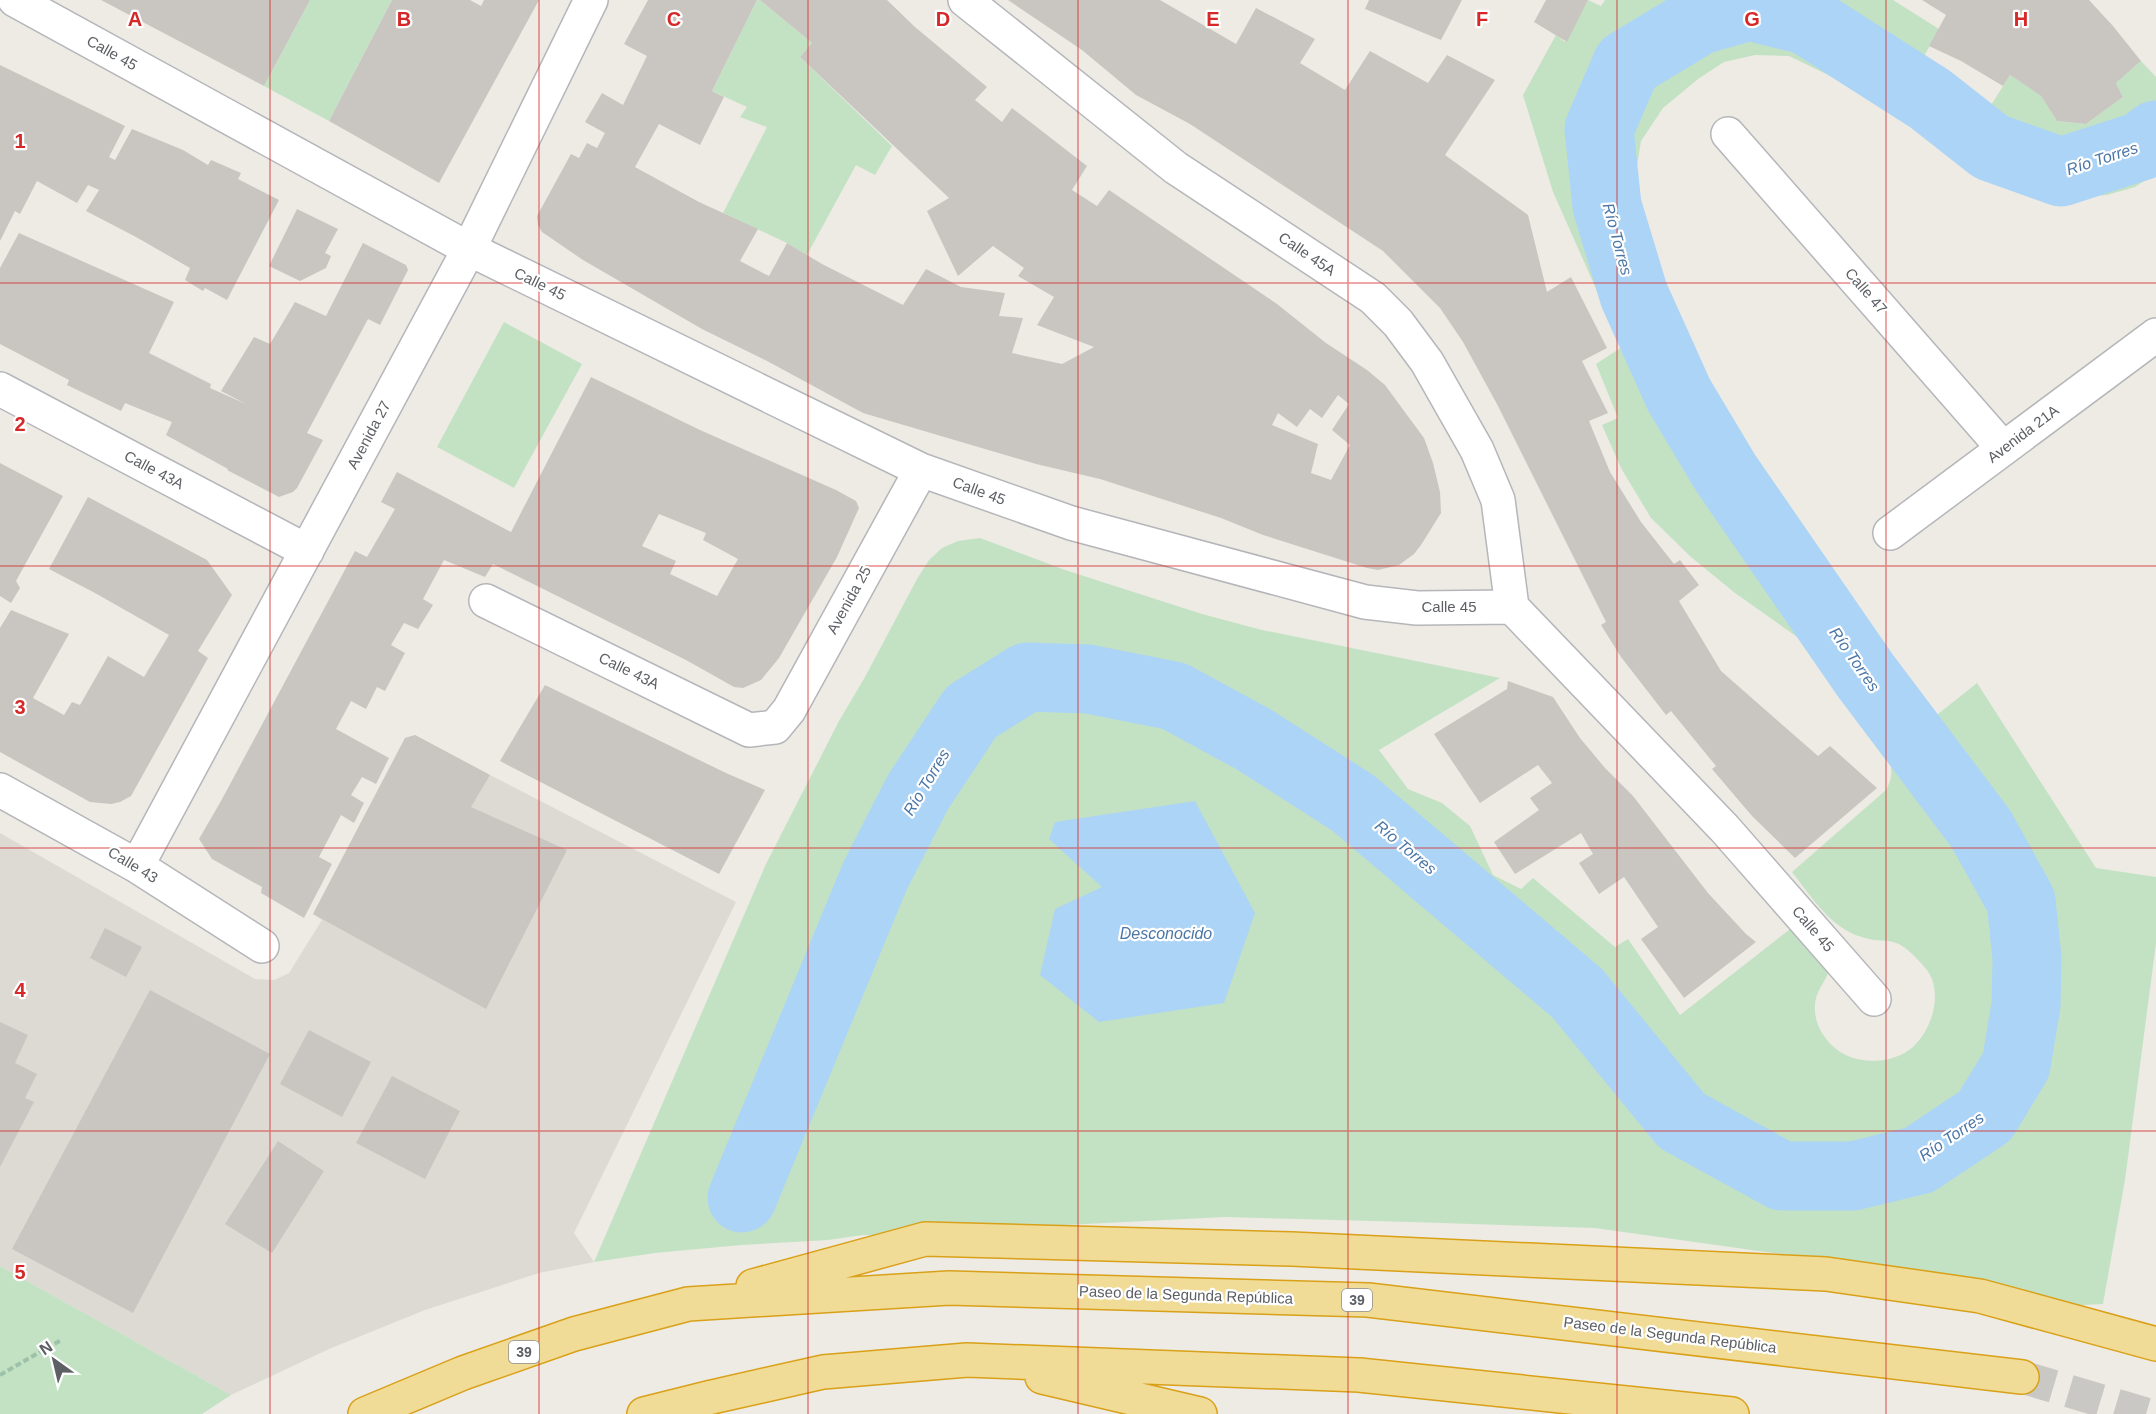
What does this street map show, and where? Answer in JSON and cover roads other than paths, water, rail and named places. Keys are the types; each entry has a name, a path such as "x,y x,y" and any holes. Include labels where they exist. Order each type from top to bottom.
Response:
{"highway":[{"path":"688,1304 925,1239 1292,1249 1826,1274 1980,1296 2156,1344"},
{"name":"Paseo de la Segunda República","path":"365,1414 463,1373 574,1334 688,1304 949,1288 1368,1300 2022,1377"},
{"path":"644,1414 822,1372 967,1360 1359,1374 1732,1414"},
{"path":"967,1360 1200,1414"}],"street":[{"name":"Calle 45","path":"15,0 469,249 921,470 1071,524 1365,602 1417,608 1512,607 1725,829 1874,999"},
{"name":"Avenida 27","path":"137,866 469,249 591,0"},
{"name":"Calle 45A","path":"965,0 1176,168 1373,298 1398,323 1427,362 1477,450 1498,501 1512,607"},
{"name":"Calle 47","path":"1728,134 2003,448"},
{"name":"Avenida 21A","path":"1890,533 2156,335"},
{"name":"Calle 43A","path":"0,389 307,550"},
{"name":"Avenida 25","path":"775,727 789,710 921,470"},
{"name":"Calle 43A","path":"486,601 749,730 775,727"},
{"name":"Calle 43","path":"0,790 137,866 262,946"}],"water":[{"name":"Desconocido","path":"1195,801 1255,913 1224,1003 1099,1022 1040,975 1055,909 1102,887 1049,839 1055,822"}],"waterway":[{"name":"Río Torres","path":"742,1198 875,876 918,792 971,712 1027,677 1088,679 1174,696 1253,739 1353,803 1577,993 1682,1121 1782,1176 1853,1176 1919,1160 1985,1116 2016,1065 2026,1005 2027,958 2021,901 1981,829 1865,675 1725,472 1679,395 1634,295 1607,206 1599,129 1627,64 1700,20 1749,6 1806,20 1930,99 1991,147 2061,172 2141,146 2156,135"}],"tunnel":[{"path":"2022,1377 2146,1414"}]}
